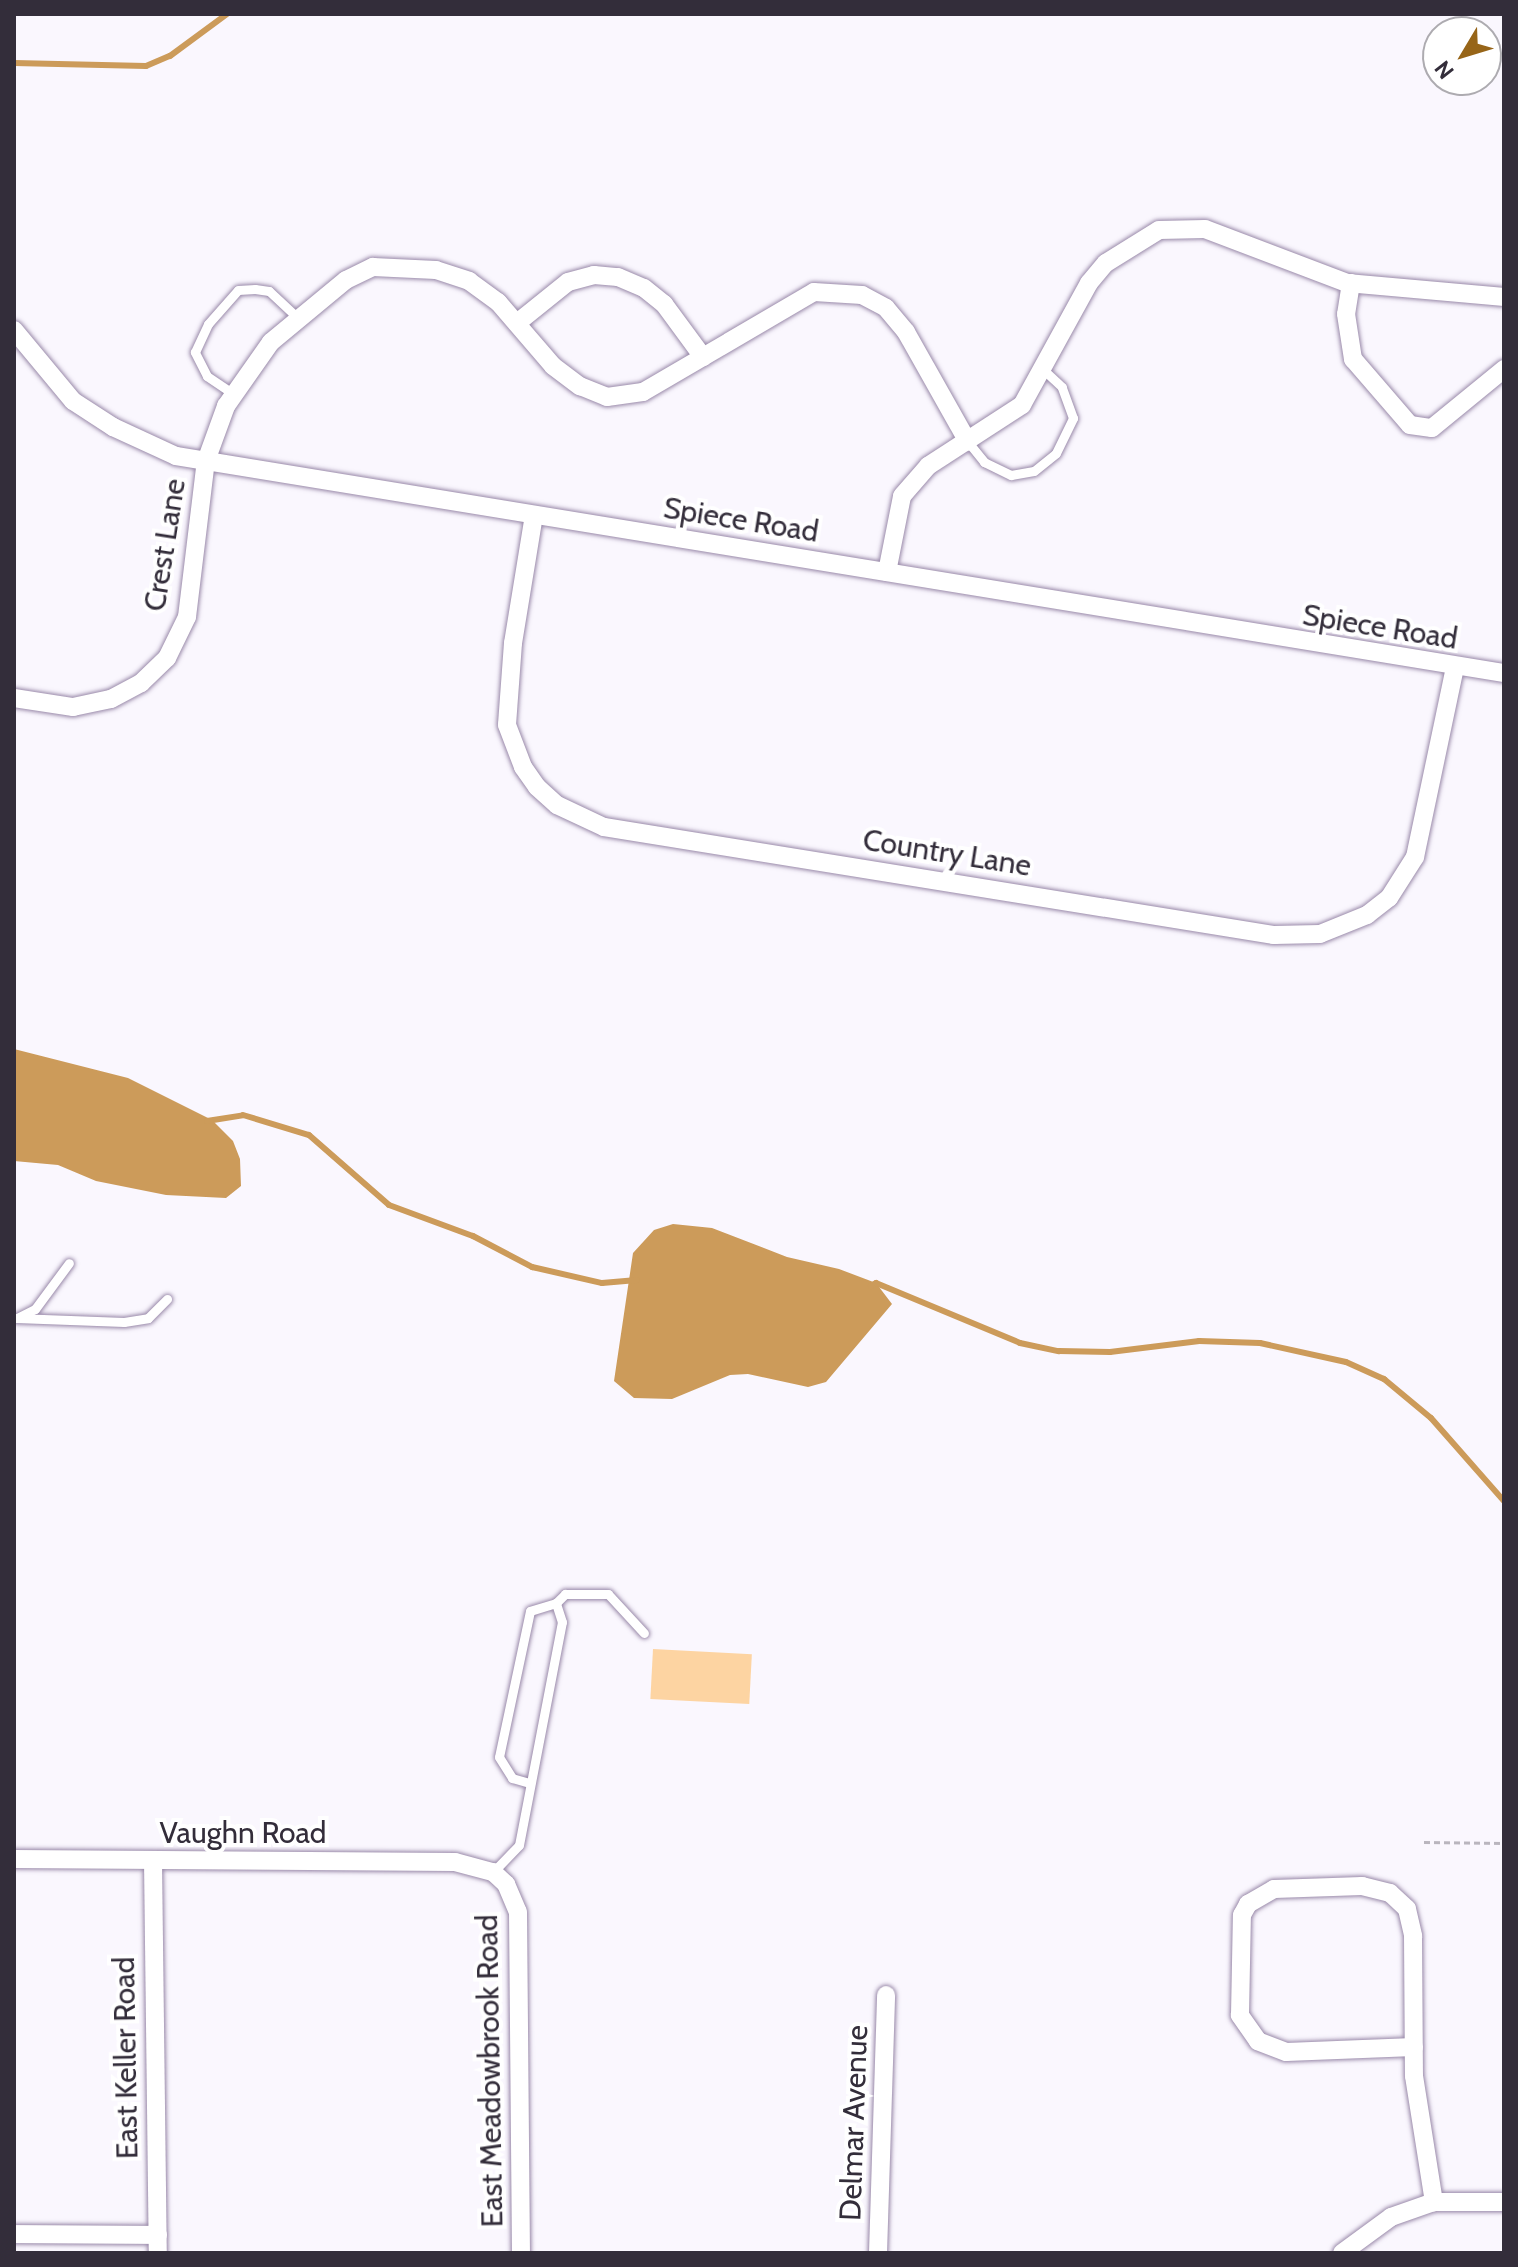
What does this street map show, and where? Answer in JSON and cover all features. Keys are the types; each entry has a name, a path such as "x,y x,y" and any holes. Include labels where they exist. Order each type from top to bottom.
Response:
{"street":[{"path":"887,572 902,496 928,466 1022,405 1044,370 1089,283 1115,256 1159,230 1205,229 1351,283 1504,297"},
{"name":"Crest Lane","path":"14,698 73,707 111,699 141,683 167,658 187,617 206,461 235,395 271,342 346,280 373,267 396,266 469,281 517,323 553,366 580,386 607,397 643,392 814,292 862,295 886,308 906,332 968,442"},
{"path":"517,323 568,282 594,275 618,277 664,304 703,357"},
{"path":"1351,283 1346,314 1353,359 1410,425 1432,428 1504,369"},
{"name":"Spiece Road","path":"14,330 73,401 150,444 206,461 1504,673"},
{"name":"Country Lane","path":"534,515 513,643 507,725 523,767 537,787 557,805 604,827 1274,935 1320,934 1345,927 1378,907 1402,882 1415,857 1455,667"},
{"name":"Vaughn Road","path":"14,1859 471,1863"},
{"name":"East Keller Road","path":"153,1861 158,2244"},
{"name":"East Meadowbrook Road","path":"471,1863 493,1872 506,1884 518,1912 521,2253"},
{"path":"1414,2047 1286,2052 1258,2041 1240,2015 1242,1915 1248,1904 1274,1889 1362,1886 1400,1900 1413,1936 1414,2047 1434,2202"},
{"name":"Delmar Avenue","path":"878,2253 886,1995"},
{"path":"1342,2253 1391,2217 1434,2202 1504,2202"},
{"path":"14,2234 158,2244"}],"lane":[{"path":"235,395 207,376 195,352 208,324 238,290 255,289 269,291 299,319"},
{"path":"968,442 984,462 1011,475 1034,471 1056,453 1073,418 1062,387 1044,370"},
{"path":"15,1319 35,1309 69,1263"},
{"path":"15,1319 124,1322 148,1318 167,1299"},
{"path":"530,1783 512,1778 499,1757 530,1611 556,1603 565,1594 608,1594 644,1633"},
{"path":"493,1872 519,1845 562,1622 556,1603"}],"path":[{"path":"1424,1842 1504,1843"}],"shaded area":[{"path":"14,1049 128,1078 212,1120 233,1141 240,1159 241,1186 226,1198 166,1195 96,1181 58,1165 14,1161"},
{"path":"673,1224 712,1228 787,1257 839,1269 876,1283 892,1304 826,1382 808,1387 748,1374 730,1375 672,1399 634,1398 614,1381 633,1253 654,1230"},
{"path":"653,1649 752,1654 749,1704 650,1699"}],"waterway":[{"path":"14,63 146,66 170,56 227,14"},
{"path":"207,1121 243,1115 309,1135 389,1205 473,1236 532,1267 602,1283 637,1280"},
{"path":"871,1286 876,1283 1020,1343 1059,1351 1110,1352 1199,1341 1260,1343 1346,1362 1384,1379 1431,1418 1504,1501"}]}
